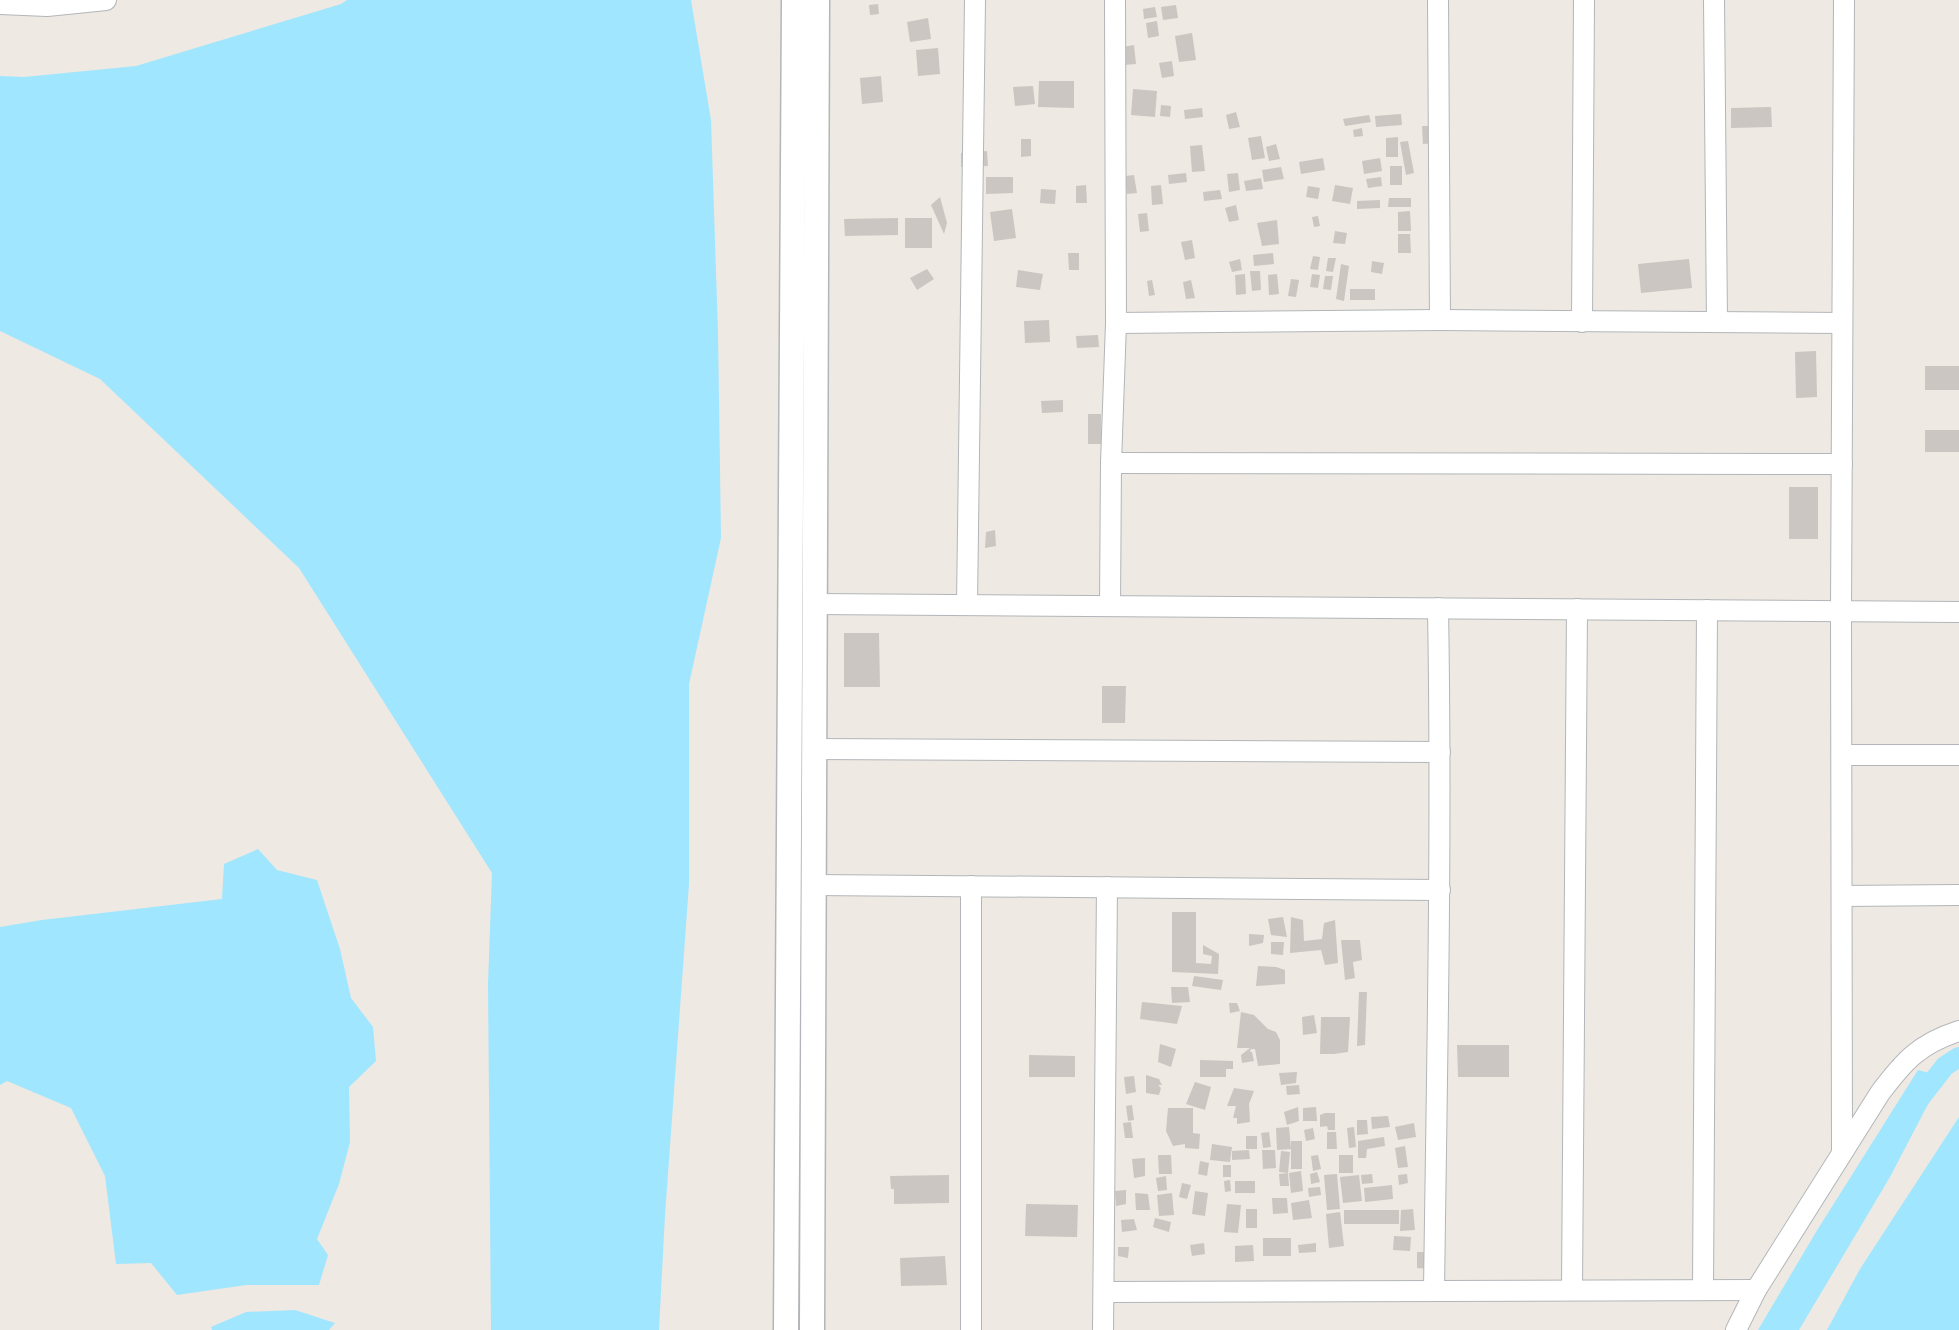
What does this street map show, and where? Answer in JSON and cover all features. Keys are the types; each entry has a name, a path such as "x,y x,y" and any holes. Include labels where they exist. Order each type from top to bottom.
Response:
{"street":[{"path":"0,4 47,6 106,0"},
{"path":"786,1330 794,0"},
{"path":"812,1330 817,0"},
{"path":"967,605 975,0"},
{"path":"1110,606 1111,463 1116,323 1114,0"},
{"path":"1438,0 1440,320"},
{"path":"1582,322 1584,0"},
{"path":"1714,0 1717,322"},
{"path":"1842,1151 1841,611 1844,0"},
{"path":"1116,323 1440,320 1842,323"},
{"path":"1111,463 1842,464"},
{"path":"815,604 1959,612"},
{"path":"1434,1291 1440,890 1438,608"},
{"path":"1572,1290 1577,609"},
{"path":"1703,1290 1707,610"},
{"path":"814,749 1440,752"},
{"path":"1842,755 1959,755"},
{"path":"814,885 1440,890"},
{"path":"970,1330 971,886"},
{"path":"1103,1330 1107,887"},
{"path":"1842,896 1959,896"},
{"path":"1736,1330 1756,1290 1880,1093 1901,1065 1923,1047 1959,1031"},
{"path":"1104,1292 1756,1290"}],"water":[{"path":"347,0 691,0 711,120 718,333 721,538 689,684 689,884 659,1330 491,1330 488,984 492,873 299,568 100,379 0,331 0,76 24,77 136,66 341,4"},
{"path":"258,849 277,870 317,880 340,949 351,998 373,1027 376,1061 349,1087 350,1142 339,1184 317,1239 328,1255 319,1285 246,1285 177,1295 151,1263 116,1264 105,1176 71,1108 7,1081 0,1085 0,927 222,899 224,864"},
{"path":"1918,1070 1929,1073 1937,1087 1890,1177 1799,1330 1758,1330 1816,1232"},
{"path":"1959,1117 1959,1330 1827,1330 1860,1269"},
{"path":"295,1310 335,1323 329,1330 212,1330 211,1327 246,1312"}],"building":[{"path":"878,4 879,14 870,15 869,5"},
{"path":"1176,5 1178,18 1163,20 1161,7"},
{"path":"1155,7 1157,17 1144,19 1143,9"},
{"path":"928,18 931,39 910,42 907,22"},
{"path":"1157,21 1159,36 1148,38 1146,23"},
{"path":"1192,33 1196,60 1179,62 1175,36"},
{"path":"1134,45 1136,64 1124,65 1122,47"},
{"path":"938,48 940,74 918,76 916,50"},
{"path":"1172,61 1174,76 1162,78 1159,63"},
{"path":"881,76 883,102 862,104 860,78"},
{"path":"1039,81 1074,81 1074,108 1038,107"},
{"path":"1033,86 1035,104 1015,106 1013,87"},
{"path":"1133,89 1157,91 1155,117 1131,115"},
{"path":"1161,105 1171,106 1170,117 1160,116"},
{"path":"1771,107 1772,127 1731,128 1731,108"},
{"path":"1202,108 1203,117 1185,119 1184,110"},
{"path":"1236,112 1240,127 1229,129 1226,115"},
{"path":"1401,114 1402,125 1376,127 1375,116"},
{"path":"1369,115 1371,122 1345,126 1343,119"},
{"path":"1422,126 1432,126 1434,143 1423,144"},
{"path":"1362,128 1363,136 1354,137 1353,130"},
{"path":"1261,136 1265,158 1252,160 1248,138"},
{"path":"1398,137 1398,157 1386,157 1386,138"},
{"path":"1021,139 1031,139 1031,156 1021,157"},
{"path":"1408,141 1414,173 1406,175 1400,142"},
{"path":"1276,144 1280,159 1269,161 1266,147"},
{"path":"1202,145 1205,171 1192,172 1190,146"},
{"path":"987,151 988,166 961,167 961,153"},
{"path":"1323,158 1325,170 1301,174 1299,162"},
{"path":"1380,158 1382,171 1364,174 1362,161"},
{"path":"1390,166 1402,166 1402,185 1390,185"},
{"path":"1281,167 1284,179 1264,182 1262,170"},
{"path":"1186,173 1187,182 1169,184 1168,175"},
{"path":"1238,173 1240,190 1229,192 1227,174"},
{"path":"1134,175 1137,193 1127,194 1125,176"},
{"path":"986,177 1013,177 1013,193 986,194"},
{"path":"1381,177 1382,186 1368,188 1366,179"},
{"path":"1261,178 1263,189 1246,191 1244,181"},
{"path":"1086,185 1087,203 1076,203 1076,186"},
{"path":"1161,185 1163,204 1152,205 1151,186"},
{"path":"1335,185 1353,188 1350,204 1332,201"},
{"path":"1308,186 1320,188 1318,199 1306,197"},
{"path":"1041,189 1056,190 1055,204 1040,203"},
{"path":"1220,190 1222,199 1204,201 1203,192"},
{"path":"940,197 947,223 944,234 931,205"},
{"path":"1389,198 1411,198 1411,207 1388,207"},
{"path":"1380,200 1380,208 1357,209 1357,201"},
{"path":"1236,205 1239,220 1229,222 1225,208"},
{"path":"1012,209 1016,238 994,241 990,212"},
{"path":"1410,211 1411,231 1398,231 1398,212"},
{"path":"1147,213 1149,231 1140,232 1138,214"},
{"path":"1318,216 1320,226 1314,227 1312,217"},
{"path":"898,218 898,235 845,236 844,219"},
{"path":"905,218 932,218 932,248 905,248"},
{"path":"1277,220 1279,244 1262,246 1257,223"},
{"path":"1335,231 1347,233 1345,244 1333,243"},
{"path":"1398,234 1410,234 1411,253 1398,253"},
{"path":"1192,240 1195,258 1185,260 1181,242"},
{"path":"1068,253 1079,253 1079,270 1069,270"},
{"path":"1273,253 1274,264 1254,266 1253,255"},
{"path":"1313,256 1320,257 1318,270 1310,269"},
{"path":"1328,258 1336,258 1333,272 1326,271"},
{"path":"1240,259 1242,270 1232,272 1229,262"},
{"path":"1689,259 1692,288 1641,293 1638,264"},
{"path":"1372,261 1384,263 1382,274 1371,272"},
{"path":"1341,264 1349,266 1344,301 1336,299"},
{"path":"927,269 934,279 917,290 910,278"},
{"path":"1018,270 1043,274 1040,290 1016,287"},
{"path":"1250,271 1260,271 1261,290 1252,291"},
{"path":"1245,274 1246,294 1236,295 1235,275"},
{"path":"1277,274 1279,294 1269,295 1268,275"},
{"path":"1312,274 1320,275 1318,288 1310,287"},
{"path":"1325,276 1333,276 1331,290 1323,289"},
{"path":"1291,279 1299,280 1296,297 1288,296"},
{"path":"1152,280 1155,295 1149,296 1147,281"},
{"path":"1191,280 1195,298 1186,299 1183,282"},
{"path":"1350,289 1375,289 1375,300 1350,300"},
{"path":"1049,320 1050,342 1025,343 1024,321"},
{"path":"1098,335 1099,347 1077,348 1076,336"},
{"path":"1816,351 1817,397 1796,398 1795,352"},
{"path":"1925,366 1959,366 1959,390 1925,390"},
{"path":"1063,400 1063,412 1042,413 1041,401"},
{"path":"1088,414 1101,414 1101,444 1088,444"},
{"path":"1925,430 1959,430 1959,452 1925,452"},
{"path":"1789,487 1818,487 1818,539 1789,539"},
{"path":"995,530 996,546 985,548 986,532"},
{"path":"844,633 879,633 880,687 844,687"},
{"path":"1102,686 1126,686 1125,723 1102,723"},
{"path":"1172,912 1196,912 1196,963 1211,964 1212,956 1203,954 1203,945 1219,954 1218,974 1172,972"},
{"path":"1283,917 1287,937 1271,935 1268,919"},
{"path":"1291,917 1303,920 1304,941 1322,939 1324,923 1335,920 1338,963 1325,965 1321,950 1290,953"},
{"path":"1249,934 1264,935 1263,943 1249,946"},
{"path":"1341,940 1360,940 1362,960 1353,962 1355,978 1345,980"},
{"path":"1271,942 1284,942 1283,955 1271,954"},
{"path":"1258,966 1285,970 1285,984 1256,986"},
{"path":"1194,976 1223,980 1221,990 1192,986"},
{"path":"1171,987 1188,987 1190,1002 1172,1003"},
{"path":"1359,992 1367,992 1365,1045 1357,1046"},
{"path":"1142,1002 1182,1006 1177,1024 1140,1019"},
{"path":"1229,1003 1237,1003 1240,1011 1230,1013"},
{"path":"1241,1012 1254,1015 1268,1029 1276,1032 1280,1040 1280,1064 1258,1066 1255,1049 1251,1049 1250,1052 1252,1052 1254,1061 1242,1063 1241,1055 1250,1048 1237,1048"},
{"path":"1314,1015 1317,1033 1303,1035 1302,1017"},
{"path":"1321,1017 1350,1017 1348,1052 1320,1054"},
{"path":"1160,1044 1176,1049 1171,1067 1158,1062"},
{"path":"1457,1045 1509,1045 1509,1077 1458,1077"},
{"path":"1029,1055 1075,1056 1075,1077 1029,1077"},
{"path":"1200,1060 1233,1061 1233,1069 1226,1069 1226,1077 1200,1077"},
{"path":"1297,1072 1296,1083 1281,1085 1279,1073"},
{"path":"1146,1075 1159,1079 1162,1085 1158,1085 1161,1088 1159,1095 1146,1093"},
{"path":"1134,1076 1136,1092 1126,1094 1124,1077"},
{"path":"1195,1082 1211,1087 1205,1110 1186,1104"},
{"path":"1299,1085 1300,1094 1287,1095 1286,1086"},
{"path":"1234,1088 1254,1091 1249,1104 1250,1122 1237,1124 1237,1118 1233,1118 1236,1106 1227,1106"},
{"path":"1132,1105 1134,1120 1128,1121 1126,1106"},
{"path":"1298,1107 1299,1121 1287,1125 1284,1112"},
{"path":"1316,1107 1317,1121 1303,1121 1303,1108"},
{"path":"1168,1108 1193,1108 1193,1133 1200,1134 1199,1149 1185,1148 1185,1144 1173,1146 1166,1131"},
{"path":"1335,1113 1335,1130 1328,1130 1327,1126 1320,1127 1320,1115"},
{"path":"1388,1116 1390,1127 1372,1129 1371,1117"},
{"path":"1357,1120 1367,1120 1368,1134 1357,1135"},
{"path":"1131,1122 1133,1138 1125,1138 1123,1123"},
{"path":"1414,1123 1416,1137 1398,1140 1395,1127"},
{"path":"1289,1127 1291,1149 1277,1150 1276,1128"},
{"path":"1354,1127 1356,1147 1349,1148 1347,1128"},
{"path":"1313,1128 1315,1139 1306,1141 1304,1130"},
{"path":"1269,1132 1271,1147 1263,1148 1261,1133"},
{"path":"1327,1132 1336,1132 1337,1149 1327,1149"},
{"path":"1246,1136 1257,1136 1257,1149 1246,1149"},
{"path":"1384,1137 1385,1146 1367,1149 1366,1158 1358,1158 1358,1141"},
{"path":"1291,1141 1302,1141 1302,1169 1291,1169"},
{"path":"1212,1144 1232,1147 1230,1162 1210,1160"},
{"path":"1405,1146 1408,1167 1398,1168 1395,1148"},
{"path":"1249,1150 1250,1159 1232,1160 1232,1151"},
{"path":"1262,1150 1275,1150 1276,1168 1263,1169"},
{"path":"1281,1151 1290,1152 1288,1173 1279,1172"},
{"path":"1158,1155 1171,1155 1172,1174 1159,1174"},
{"path":"1318,1155 1321,1169 1313,1171 1311,1156"},
{"path":"1339,1155 1353,1155 1353,1173 1339,1173"},
{"path":"1145,1158 1145,1176 1134,1178 1132,1159"},
{"path":"1200,1161 1209,1163 1207,1176 1198,1174"},
{"path":"1223,1165 1231,1165 1231,1177 1223,1177"},
{"path":"1301,1171 1303,1191 1291,1193 1289,1173"},
{"path":"1317,1172 1320,1182 1311,1184 1310,1174"},
{"path":"1288,1173 1289,1186 1280,1186 1279,1174"},
{"path":"1337,1174 1340,1209 1327,1210 1324,1175"},
{"path":"1372,1174 1373,1183 1362,1184 1361,1175"},
{"path":"1407,1174 1408,1183 1399,1185 1398,1175"},
{"path":"949,1175 949,1203 894,1204 894,1189 891,1189 890,1176"},
{"path":"1359,1175 1362,1201 1343,1203 1340,1177"},
{"path":"1166,1176 1167,1190 1158,1191 1156,1178"},
{"path":"1230,1180 1231,1191 1225,1192 1224,1181"},
{"path":"1235,1181 1255,1181 1255,1193 1235,1193"},
{"path":"1182,1183 1191,1185 1187,1199 1179,1197"},
{"path":"1392,1185 1393,1199 1365,1202 1364,1188"},
{"path":"1320,1187 1321,1195 1309,1197 1308,1188"},
{"path":"1126,1190 1126,1204 1116,1206 1115,1191"},
{"path":"1195,1191 1208,1193 1205,1216 1192,1214"},
{"path":"1135,1193 1148,1194 1150,1210 1136,1210"},
{"path":"1172,1193 1174,1215 1159,1216 1157,1195"},
{"path":"1272,1198 1287,1198 1288,1213 1273,1214"},
{"path":"1309,1200 1312,1218 1293,1220 1291,1203"},
{"path":"1026,1204 1078,1205 1077,1237 1025,1236"},
{"path":"1227,1204 1241,1205 1238,1233 1224,1232"},
{"path":"1246,1209 1257,1209 1257,1228 1246,1228"},
{"path":"1413,1209 1415,1230 1400,1231 1401,1210"},
{"path":"1344,1210 1399,1210 1399,1224 1344,1224"},
{"path":"1340,1212 1344,1246 1329,1248 1326,1214"},
{"path":"1155,1218 1171,1222 1169,1232 1153,1227"},
{"path":"1134,1219 1137,1230 1122,1232 1121,1220"},
{"path":"1394,1236 1411,1237 1410,1251 1393,1250"},
{"path":"1263,1238 1291,1238 1291,1256 1263,1256"},
{"path":"1204,1243 1205,1254 1192,1256 1190,1245"},
{"path":"1316,1243 1316,1252 1299,1253 1298,1245"},
{"path":"1253,1245 1254,1261 1235,1262 1235,1246"},
{"path":"1118,1247 1129,1247 1128,1258 1118,1256"},
{"path":"1417,1252 1432,1252 1432,1269 1417,1268"},
{"path":"945,1256 947,1285 901,1286 900,1258"}],"waterway":[{"path":"1917,1102 1945,1066 1959,1057"}]}
